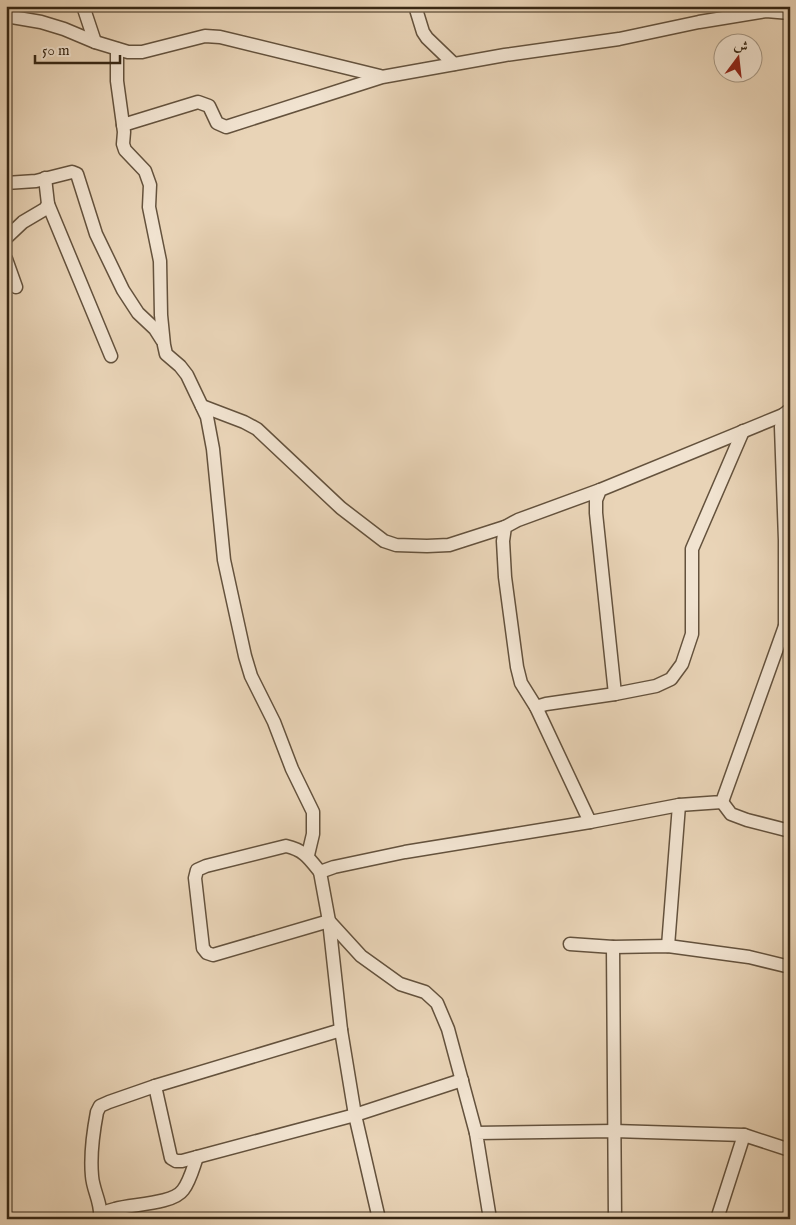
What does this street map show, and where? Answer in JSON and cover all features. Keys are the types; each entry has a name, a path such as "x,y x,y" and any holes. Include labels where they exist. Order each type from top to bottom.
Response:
{"street":[{"path":"84,6 95,42"},
{"path":"415,6 423,32 427,38 454,64"},
{"path":"123,125 198,102 209,106 217,123 226,127 382,76 619,39 751,10 790,13"},
{"path":"6,16 41,22 128,52 142,52 205,36 220,37 382,76"},
{"path":"117,49 118,89 123,125 123,144 125,150 145,171 150,185 149,208 160,261 160,308 166,354 187,375 210,428 224,560 245,656 251,676 274,722 292,769 313,812 313,834 308,855"},
{"path":"6,183 72,172 77,174 96,234 123,290 138,313 155,329 164,345"},
{"path":"45,178 48,204 111,356"},
{"path":"6,238 24,222 45,209 48,204"},
{"path":"6,258 16,287"},
{"path":"202,406 244,422 256,429 341,508 384,540 396,545 427,546 449,545 505,527 518,520 600,490 786,412"},
{"path":"722,802 787,626 781,428 786,412"},
{"path":"536,707 656,686 671,679 682,664 692,634 692,549 743,431"},
{"path":"600,490 596,500 596,514 615,694"},
{"path":"505,527 503,540 505,577 517,667 522,683 536,707 590,822"},
{"path":"320,872 334,867 404,852 590,822 679,805 722,802"},
{"path":"722,802 731,814 790,831"},
{"path":"668,946 679,805"},
{"path":"329,921 213,955 207,953 203,948 194,878 197,870 206,866 286,846 295,848 308,855 320,872 329,921 341,1030 355,1115 379,1219"},
{"path":"329,921 361,956 400,984 425,992 437,1003 448,1030 476,1133 490,1219"},
{"path":"570,944 613,947 668,946 749,957 790,967"},
{"path":"613,947 615,1219"},
{"path":"197,1157 190,1178 179,1195 164,1200 126,1207 100,1216 100,1205 92,1178 91,1165 97,1112 100,1106 155,1086 341,1030"},
{"path":"155,1086 171,1158 176,1161 182,1161 355,1115 462,1080"},
{"path":"476,1133 614,1131 744,1135 790,1150"},
{"path":"717,1219 744,1135"},
{"path":"126,1207 132,1219"}]}
